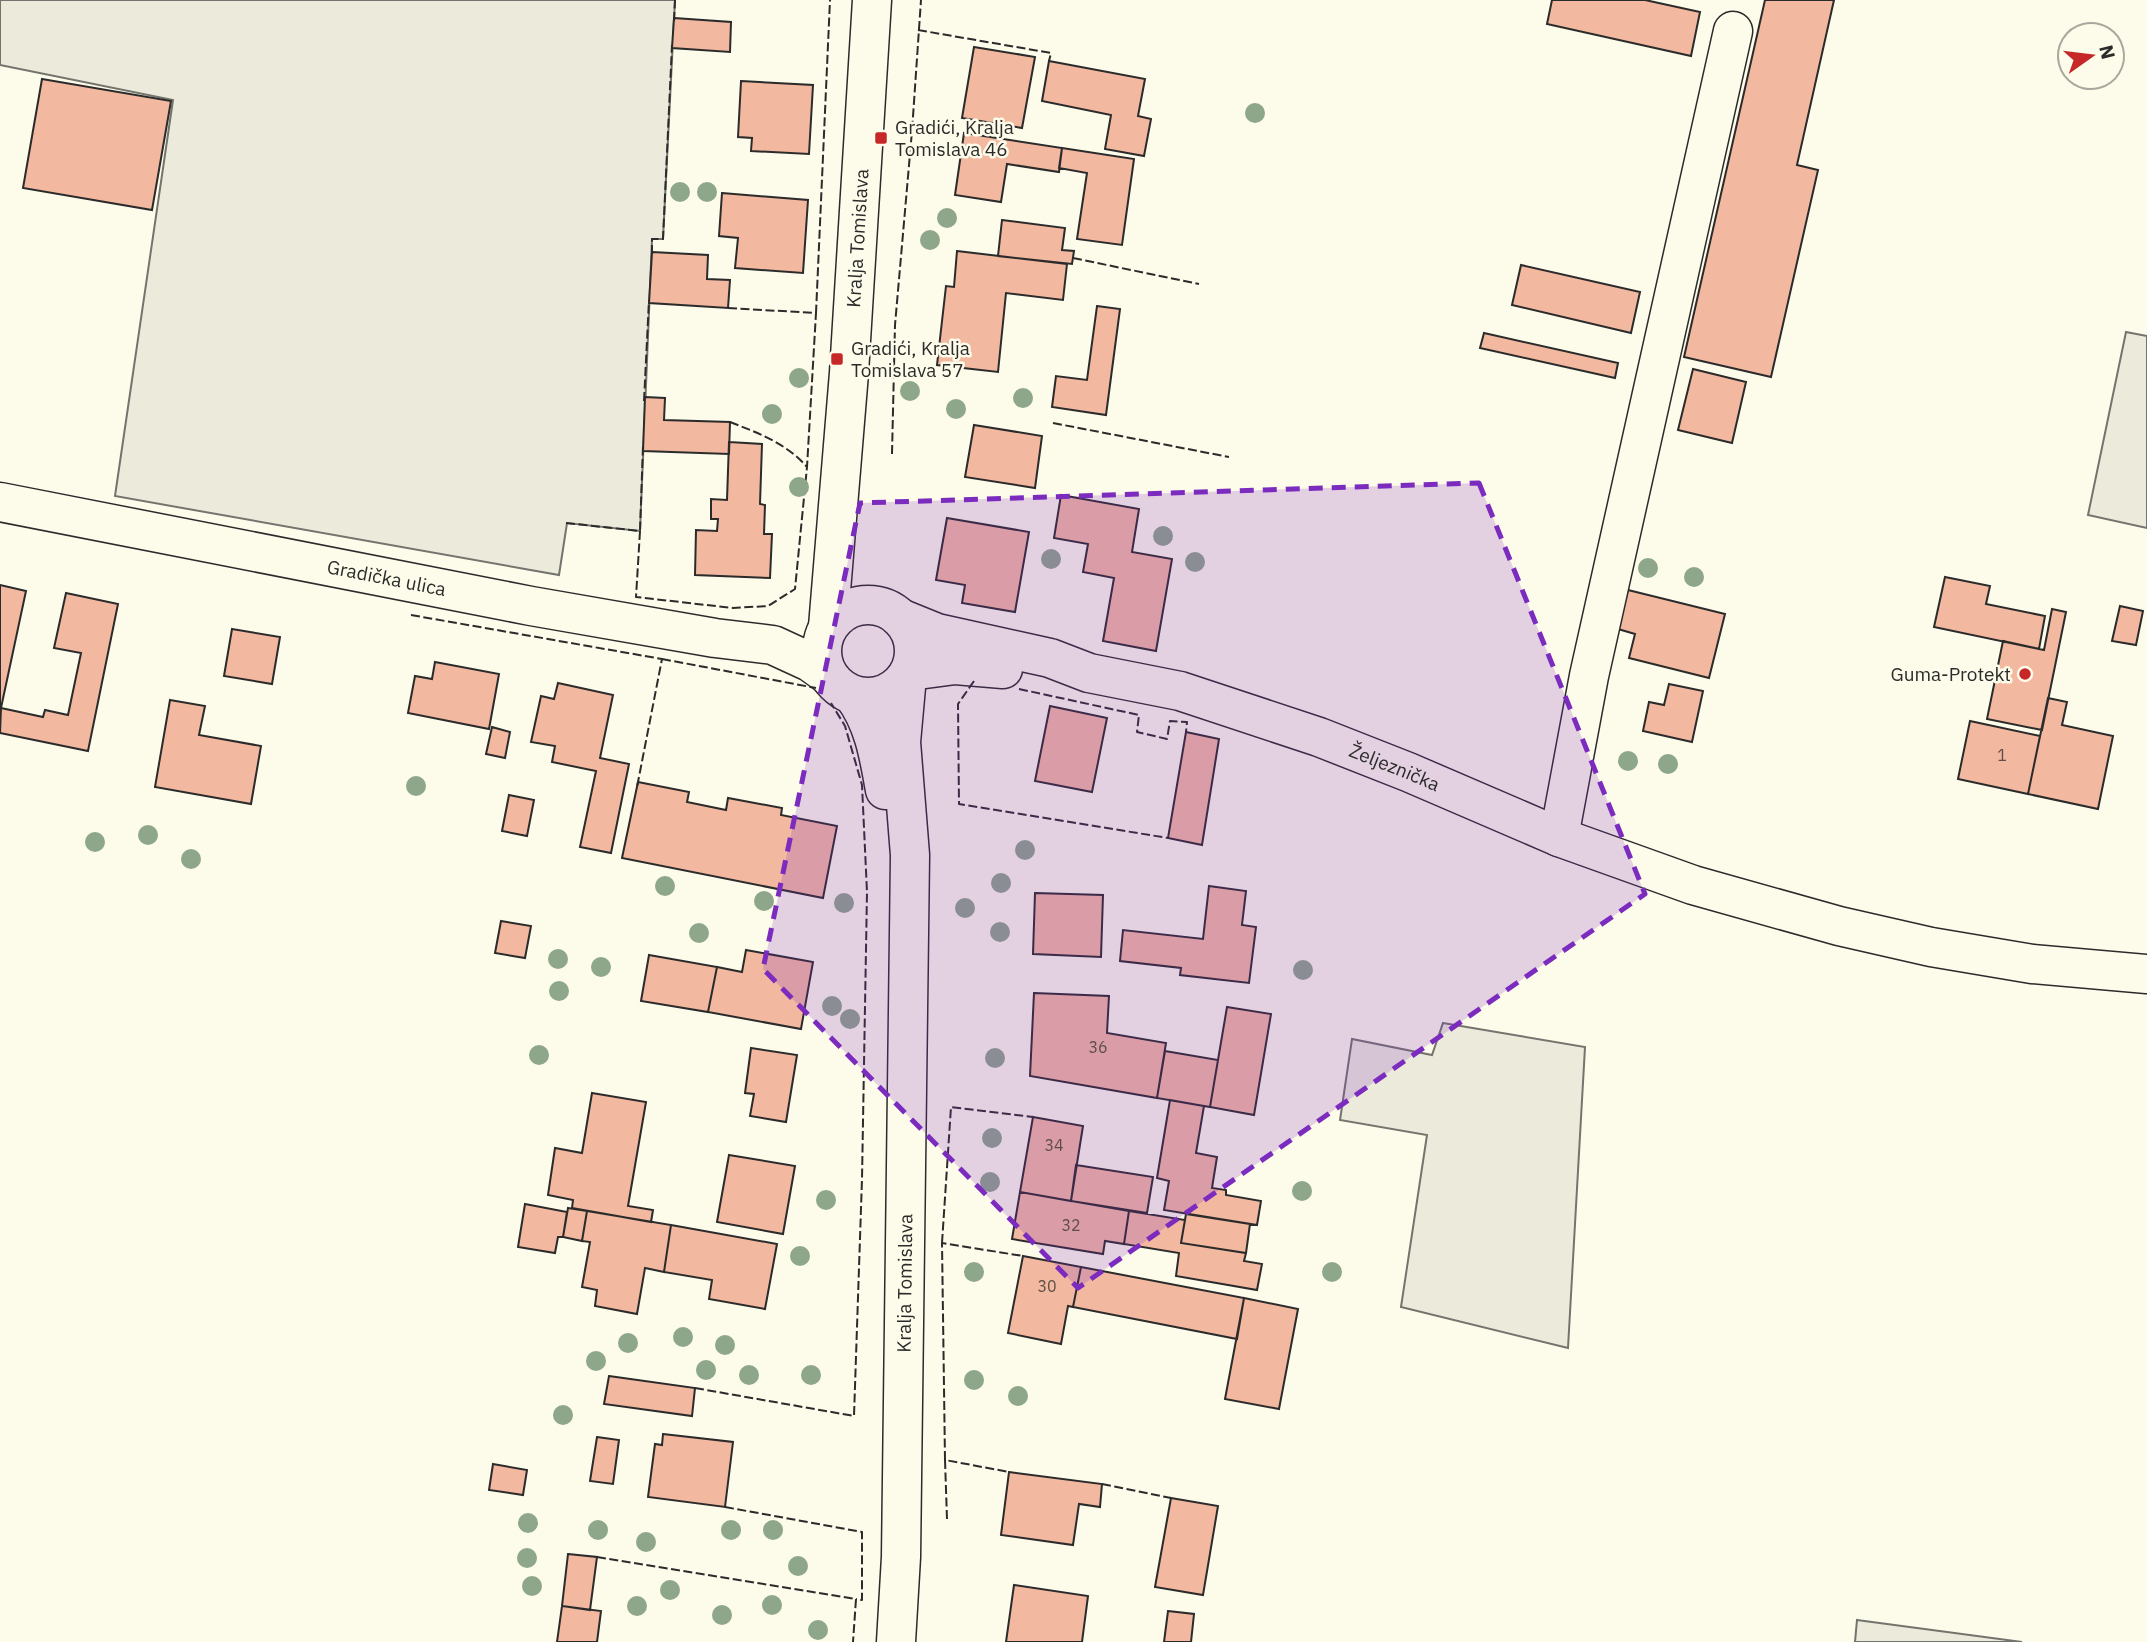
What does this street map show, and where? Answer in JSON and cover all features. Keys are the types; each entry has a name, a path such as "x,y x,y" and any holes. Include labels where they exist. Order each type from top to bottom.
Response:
{"street":[{"name":"Kralja Tomislava","path":"828,627 861,192 872,0"},
{"path":"1559,838 1589,676 1733,31"},
{"name":"Gradička ulica","path":"0,502 531,606 715,638 773,645 799,657 840,685"},
{"path":"835,559 852,587 887,612 908,629 914,649 908,673 894,690 865,698 840,685 822,663 821,650 828,627 848,609 861,605 887,612"},
{"name":"Željeznička","path":"887,612 937,634 1050,658 1089,673 1180,691 1319,737 1408,772 1559,838 1693,885 1839,926 1931,947 2032,964 2147,974"},
{"name":"Gradička ulica","path":"773,645 809,637 828,627"},
{"name":"Željeznička","path":"908,673 955,665 1053,673 1089,673"},
{"name":"Kralja Tomislava","path":"896,1642 901,1557 910,855 901,742 908,673"},
{"name":"Kralja Tomislava","path":"840,685 866,715 877,747 908,923"}],"highlighted area":[{"path":"1479,483 1645,894 1078,1288 763,969 860,503"}],"shaded area":[{"path":"0,0 675,0 663,239 652,239 640,531 567,523 559,575 115,496 173,100 0,65"},
{"path":"2126,332 2147,336 2147,528 2088,515"},
{"path":"1443,1023 1585,1047 1568,1348 1401,1307 1427,1135 1340,1120 1352,1039 1432,1055"},
{"path":"1857,1620 2022,1642 1855,1642"}],"building":[{"path":"1552,0 1645,0 1700,12 1691,56 1547,24"},
{"path":"1765,0 1834,0 1797,165 1818,170 1771,377 1684,357"},
{"path":"674,18 731,22 730,52 672,48"},
{"path":"974,47 1035,57 1022,128 962,118"},
{"path":"1049,61 1145,79 1138,116 1151,119 1144,156 1105,149 1111,115 1042,101"},
{"path":"42,79 171,101 152,210 23,188"},
{"path":"741,81 813,85 809,154 751,151 752,138 738,137"},
{"path":"964,133 1062,148 1059,172 1007,164 1001,202 955,195"},
{"path":"1062,148 1134,159 1122,245 1077,239 1087,173 1059,168"},
{"path":"722,193 808,200 803,273 735,268 738,238 719,236"},
{"path":"1002,220 1065,228 1062,250 1074,251 1072,264 998,256"},
{"path":"957,251 1067,264 1063,300 1006,293 998,372 937,365 946,286 954,287"},
{"path":"652,252 708,255 707,279 730,280 728,308 649,303"},
{"path":"1521,265 1640,292 1631,333 1512,305"},
{"path":"1097,306 1120,309 1106,415 1052,407 1056,376 1087,380"},
{"path":"1484,333 1618,363 1615,378 1480,348"},
{"path":"1693,369 1746,382 1732,443 1678,430"},
{"path":"645,397 665,398 664,420 730,422 729,454 643,451"},
{"path":"974,425 1042,436 1035,488 965,477"},
{"path":"729,442 762,444 760,504 765,505 764,534 772,534 770,578 695,575 696,530 717,531 718,519 711,519 711,499 727,500"},
{"path":"1061,495 1139,509 1132,552 1172,559 1156,651 1103,641 1114,578 1083,572 1088,544 1054,538"},
{"path":"947,518 1029,532 1015,612 962,603 965,585 936,580"},
{"path":"1945,577 1990,586 1986,604 2045,616 2039,649 1934,627"},
{"path":"0,585 26,591 1,708 0,708"},
{"path":"1628,590 1725,614 1709,678 1629,658 1635,634 1618,629"},
{"path":"66,593 118,604 88,751 0,733 1,708 43,717 45,710 68,715 81,653 54,648"},
{"path":"2120,606 2143,611 2136,645 2112,641"},
{"name":"Guma-Protekt","path":"2052,609 2066,612 2042,730 1987,719 2003,641 2044,650"},
{"path":"232,629 280,637 272,684 224,676"},
{"path":"435,662 499,674 489,729 408,713 415,676 432,679"},
{"path":"558,683 613,695 600,758 629,764 611,853 580,847 596,771 552,762 555,746 531,742 541,696 554,699"},
{"path":"1669,684 1703,691 1692,742 1643,731 1649,702 1664,705"},
{"path":"2048,698 2067,702 2062,725 2113,736 2098,809 2028,794"},
{"path":"170,700 205,706 199,735 261,746 251,804 155,787"},
{"path":"1050,706 1107,718 1092,792 1035,781"},
{"path":"1970,721 2040,736 2028,794 1958,779"},
{"path":"492,727 510,732 505,758 486,754"},
{"path":"1186,732 1219,739 1202,845 1168,838"},
{"path":"638,782 689,792 687,802 726,810 728,798 782,808 781,815 837,826 823,898 622,858"},
{"path":"509,795 534,800 527,836 502,831"},
{"path":"1209,886 1246,891 1242,925 1256,927 1249,983 1180,975 1181,968 1120,961 1123,930 1203,939"},
{"path":"1035,893 1103,895 1101,957 1033,954"},
{"path":"501,921 531,926 525,958 495,953"},
{"path":"746,950 813,962 801,1029 708,1012 717,967 742,972"},
{"path":"649,955 717,967 708,1012 641,1001"},
{"path":"1034,993 1109,996 1107,1033 1166,1043 1157,1098 1030,1076"},
{"path":"1227,1007 1271,1014 1254,1115 1210,1107"},
{"path":"751,1048 797,1055 786,1122 750,1116 754,1094 745,1093"},
{"path":"1165,1051 1218,1060 1210,1107 1157,1098"},
{"path":"592,1093 646,1102 628,1206 653,1210 651,1222 572,1208 573,1200 548,1195 555,1148 582,1153"},
{"path":"1170,1100 1204,1106 1196,1153 1217,1157 1212,1188 1226,1190 1226,1195 1261,1201 1257,1225 1164,1210 1169,1181 1157,1178"},
{"path":"1033,1117 1083,1126 1071,1201 1020,1192"},
{"path":"729,1155 795,1166 783,1234 717,1222"},
{"path":"1076,1165 1153,1177 1147,1213 1071,1201"},
{"path":"1020,1192 1129,1211 1124,1244 1105,1241 1103,1254 1012,1239"},
{"path":"525,1204 567,1212 563,1237 558,1237 555,1253 518,1247"},
{"path":"568,1208 587,1211 582,1241 563,1237"},
{"path":"587,1211 671,1225 664,1272 645,1268 637,1314 595,1306 597,1290 582,1287 590,1242 582,1241"},
{"path":"1129,1211 1185,1220 1181,1243 1246,1253 1244,1261 1262,1264 1257,1290 1176,1276 1179,1253 1124,1244"},
{"path":"1186,1214 1250,1224 1246,1253 1181,1243"},
{"path":"671,1225 777,1244 765,1309 709,1299 712,1280 664,1272"},
{"path":"1023,1256 1081,1267 1073,1307 1068,1306 1061,1344 1008,1333"},
{"path":"1081,1267 1244,1298 1237,1339 1073,1307"},
{"path":"1244,1298 1298,1309 1279,1409 1225,1399"},
{"path":"609,1376 695,1388 692,1416 604,1404"},
{"path":"663,1434 733,1442 725,1507 648,1497 655,1444 662,1445"},
{"path":"597,1437 619,1440 613,1484 590,1481"},
{"path":"493,1464 527,1470 523,1495 489,1490"},
{"path":"1009,1472 1102,1484 1100,1507 1079,1504 1073,1545 1001,1535"},
{"path":"1171,1498 1218,1506 1203,1595 1155,1587"},
{"path":"568,1554 597,1557 590,1610 562,1606"},
{"path":"1014,1585 1088,1596 1082,1642 1006,1642"},
{"path":"562,1606 601,1611 597,1642 557,1642"},
{"path":"1168,1611 1194,1614 1191,1642 1164,1642"}],"fence":[{"path":"674,21 675,0"},
{"path":"728,308 816,313 830,0"},
{"path":"892,454 895,325 921,0"},
{"path":"918,30 1051,53 1049,61"},
{"path":"652,254 652,239 663,239 672,45"},
{"path":"1073,258 1199,284"},
{"path":"644,401 649,300"},
{"path":"730,422 781,445 807,467 816,313"},
{"path":"1053,423 1229,457"},
{"path":"566,523 640,531 643,446"},
{"path":"640,531 636,597 733,608 768,606 795,589 807,467"},
{"path":"411,615 662,659 637,787"},
{"path":"662,659 816,688"},
{"path":"974,681 958,704 959,804 1168,838"},
{"path":"1019,689 1139,715 1137,732 1167,739 1170,721 1187,722 1186,732"},
{"path":"695,1388 854,1416 862,1179 867,892 862,785 845,726 831,703"},
{"path":"942,1243 951,1107 1033,1117"},
{"path":"945,1460 942,1243 1023,1256"},
{"path":"947,1519 945,1460 1009,1472"},
{"path":"1102,1484 1171,1498"},
{"path":"725,1507 862,1532 862,1600 856,1599"},
{"path":"597,1557 856,1599 853,1642"}],"place":[{"name":"Gradići, Kralja Tomislava 46","path":"881,138"},
{"name":"Gradići, Kralja Tomislava 57","path":"837,359"},
{"name":"Guma-Protekt","path":"2025,674"}]}
